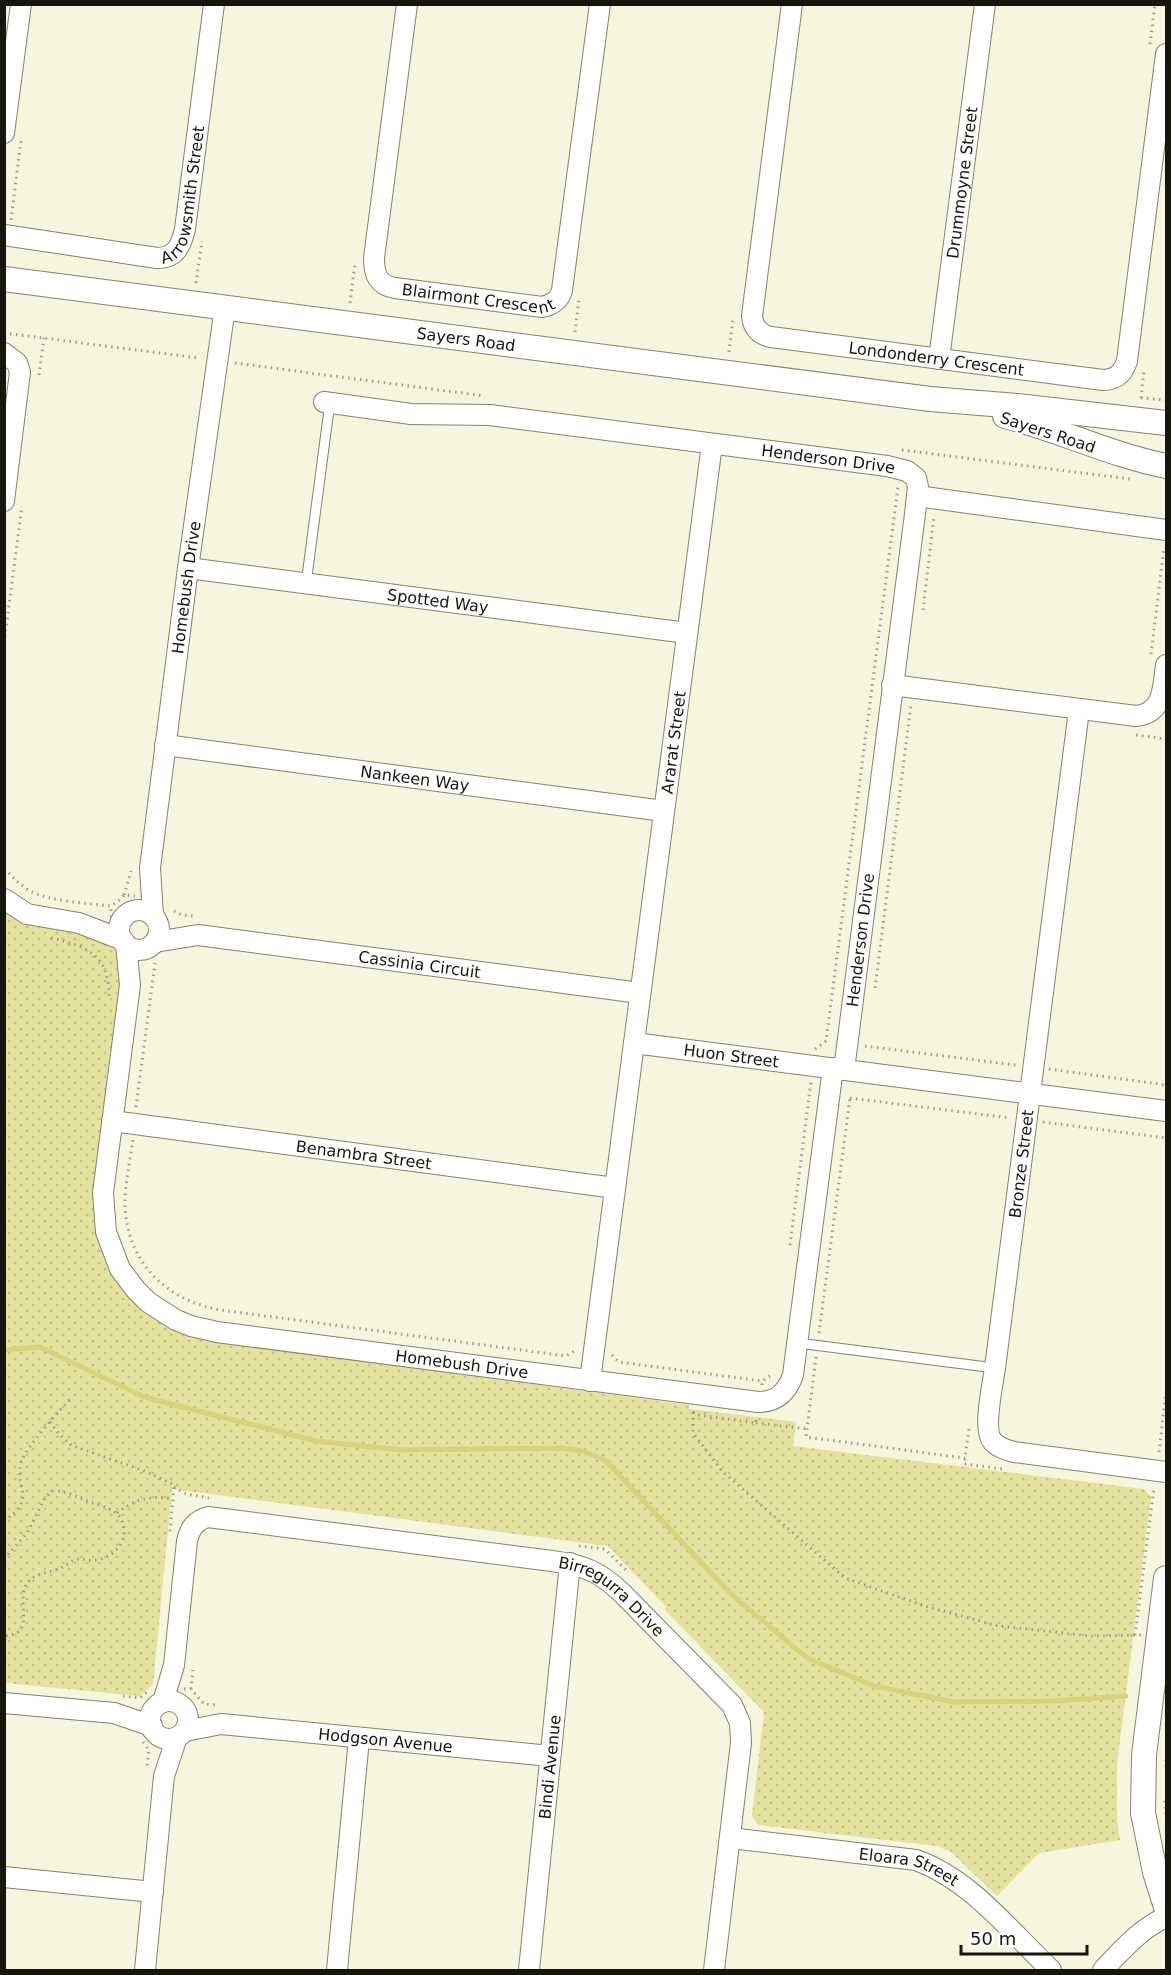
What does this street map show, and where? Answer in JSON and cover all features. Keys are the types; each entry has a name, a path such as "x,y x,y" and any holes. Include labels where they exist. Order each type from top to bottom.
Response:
{"street":[{"path":"14,131 21,4"},
{"name":"Arrowsmith Street","path":"8,228 158,258 168,257 176,252 182,243 185,229 214,4"},
{"name":"Blairmont Crescent","path":"407,4 374,258 375,274 383,284 395,288 542,307 558,299 562,290 600,4"},
{"name":"Londonderry Crescent","path":"792,4 753,310 754,324 762,334 771,337 1103,380 1114,378 1124,370 1167,54"},
{"name":"Drummoyne Street","path":"939,359 985,4"},
{"name":"Sayers Road","path":"4,279 930,399 1017,406 1167,423"},
{"name":"Homebush Drive","path":"161,915 150,868 188,568 225,308"},
{"path":"4,353 17,363 20,372 4,501"},
{"name":"Sayers Road","path":"930,399 1008,417 1114,454 1167,466"},
{"name":"Henderson Drive","path":"327,402 411,414 490,415 712,444 902,459 916,478 917,496 847,1043 838,1069"},
{"name":"Ararat Street","path":"634,1043 712,444"},
{"path":"917,496 1165,538"},
{"name":"Spotted Way","path":"188,568 687,633"},
{"path":"892,685 1136,716 1148,713 1155,708 1162,695 1159,660"},
{"name":"Bronze Street","path":"1079,710 988,1425 990,1437 998,1446 1014,1452 1161,1471"},
{"name":"Nankeen Way","path":"165,745 664,811"},
{"name":"Homebush Drive","path":"122,912 150,868"},
{"path":"4,899 27,914 79,923 137,950 153,950 161,915 144,911 122,912 79,923"},
{"path":"122,912 120,928 124,942"},
{"name":"Cassinia Circuit","path":"161,915 201,927 640,993"},
{"name":"Cassinia Circuit","path":"153,950 201,927"},
{"name":"Homebush Drive","path":"124,942 130,985 103,1207 110,1246 120,1269 136,1290 160,1312 191,1326 217,1332 758,1402 774,1400 790,1385 798,1343 829,1095 838,1069"},
{"name":"Homebush Drive","path":"130,985 153,950"},
{"path":"590,1381 634,1043"},
{"name":"Huon Street","path":"634,1043 1167,1111"},
{"name":"Benambra Street","path":"112,1121 615,1188"},
{"name":"Birregurra Drive","path":"184,1665 187,1541 191,1528 208,1517 570,1563 585,1567 612,1583 732,1705 740,1723 741,1743 714,1971"},
{"name":"Bindi Avenue","path":"529,1971 570,1563"},
{"path":"1167,1578 1144,1755 1143,1813 1155,1872 1167,1906"},
{"path":"145,1971 164,1776 151,1715 173,1698 184,1665"},
{"path":"4,1703 116,1704 173,1698"},
{"path":"164,1776 188,1721 173,1698"},
{"name":"Hodgson Avenue","path":"173,1698 224,1715 359,1738 550,1756"},
{"path":"116,1704 167,1738 181,1734"},
{"name":"Hodgson Avenue","path":"181,1734 224,1715"},
{"path":"337,1971 359,1738"},
{"name":"Eloara Street","path":"730,1838 915,1860 935,1867 956,1880 1051,1971"},
{"path":"4,1877 153,1892"},
{"path":"1103,1971 1139,1933 1150,1924 1167,1917"}],"lane":[{"path":"306,584 327,402"},
{"path":"798,1343 995,1368"}],"path":[{"path":"8,228 14,131"},
{"path":"790,1245 815,1048 826,1041 902,459"},
{"path":"1159,660 1165,538"},
{"path":"4,869 24,888 41,895 122,912"},
{"path":"161,915 182,915 201,927"},
{"path":"49,938 80,945 90,951 99,960 108,981 109,998"},
{"path":"153,950 125,1201 127,1225 136,1253 145,1268 166,1289 204,1308 566,1356 576,1350 611,1355 619,1362 762,1381 773,1374"},
{"path":"99,960 105,956"},
{"path":"847,1043 1167,1084"},
{"path":"810,1092 1167,1138"},
{"path":"850,1098 806,1437 965,1458"},
{"path":"756,1423 762,1381"},
{"path":"1135,1636 1161,1471 1167,1392"},
{"path":"4,1521 15,1514 23,1502 21,1462 72,1396"},
{"path":"682,1411 807,1429"},
{"path":"693,1412 693,1433 722,1471 845,1578 925,1606 998,1626 1092,1636 1135,1636 1162,1622"},
{"path":"50,1422 71,1445 169,1481 174,1487 170,1534"},
{"path":"4,1559 27,1533 45,1497 52,1491 69,1494 117,1514 122,1522 124,1534 118,1549 100,1559 72,1561 35,1576 29,1581 24,1589 24,1620 21,1629 14,1635 4,1636"},
{"path":"117,1514 129,1504 141,1499 156,1496 173,1499"},
{"path":"173,1698 184,1665"},
{"path":"116,1704 140,1698 173,1698 204,1704 224,1715"}],"shaded area":[{"path":"4,911 29,924 85,933 116,947 119,951 122,979 99,1241 107,1260 127,1291 139,1305 169,1326 205,1340 689,1405 689,1409 796,1422 793,1446 1144,1489 1151,1497 1117,1764 1117,1820 1120,1840 1039,1853 997,1896 951,1852 937,1846 758,1825 752,1816 764,1712 665,1610 665,1606 608,1546 172,1489 153,1685 139,1696 5,1683"}],"waterway":[{"path":"4,1350 40,1347 144,1397 316,1441 400,1450 560,1448 582,1451 605,1460 730,1593 807,1658 874,1686 954,1702 1054,1701 1126,1696"}]}
